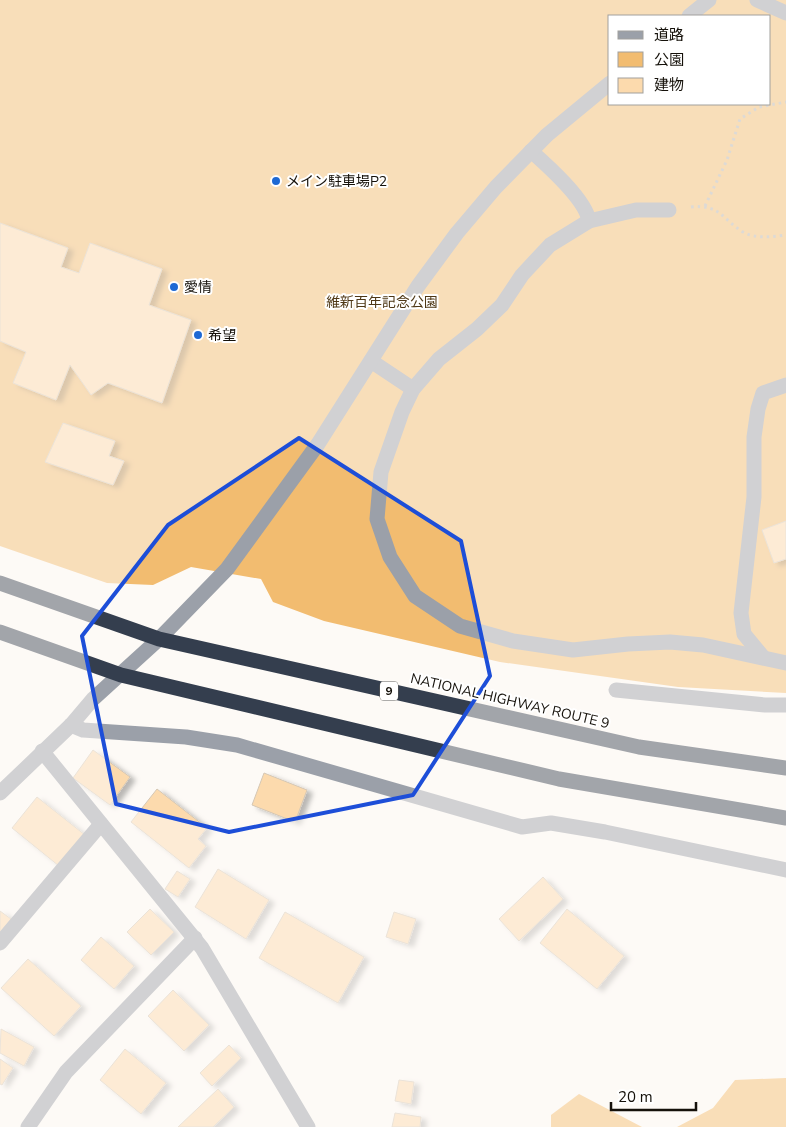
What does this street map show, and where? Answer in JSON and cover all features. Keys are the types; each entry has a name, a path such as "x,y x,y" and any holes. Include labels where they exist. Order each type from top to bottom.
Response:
{"highway":[{"name":"NATIONAL HIGHWAY ROUTE 9","path":"0,583 159,639 639,747 786,768"},
{"path":"0,632 121,675 559,780 786,818"}],"street":[{"path":"690,15 709,0"},
{"path":"757,0 786,13"},
{"path":"0,793 159,639 227,570 318,444 418,286 457,233 496,187 547,135 608,85"},
{"path":"531,151 553,170 588,212 589,221"},
{"path":"669,210 636,210 589,221 550,245 522,275 502,304 477,329 439,358 413,389 402,412 381,472 377,519 390,557 415,596 460,626 513,641 573,650 628,644 703,644 737,654 786,663"},
{"path":"371,361 413,389"},
{"path":"763,658 744,634 741,613 754,497 754,437 758,409 763,393 786,385"},
{"path":"616,690 765,705 786,705"},
{"path":"71,725 83,730 186,737 237,745 522,827 551,823 606,832 786,870"},
{"path":"42,751 195,938 308,1127"},
{"path":"0,943 101,824"},
{"path":"28,1127 66,1072 195,938"}],"path":[{"path":"771,104 786,102"},
{"path":"705,206 726,160 740,119 759,106 766,105"},
{"path":"669,210 705,206 725,216 744,232 762,237 786,235"}],"highlighted area":[{"path":"299,438 461,541 490,676 413,795 229,832 116,804 82,636 168,525"}],"green space":[{"name":"維新百年記念公園","path":"0,0 786,0 786,693 678,687 500,662 324,621 273,602 261,579 191,567 153,585 107,583 0,546"}],"shaded area":[{"path":"786,1078 786,1127 677,1127 713,1108 735,1080"},
{"path":"579,1094 642,1127 551,1127 551,1115"}],"building":[{"path":"0,223 68,248 61,267 79,273 90,243 162,269 149,305 191,320 162,403 108,383 91,395 70,365 56,400 13,383 26,352 0,341"},
{"path":"63,423 115,441 109,456 124,461 113,485 45,462"},
{"path":"786,521 786,559 774,563 762,530"},
{"path":"93,750 130,777 110,805 73,778"},
{"path":"264,773 307,790 295,822 252,805"},
{"path":"157,789 207,828 198,839 206,846 189,868 131,822"},
{"path":"37,797 85,835 59,866 12,828"},
{"path":"218,869 269,900 246,939 195,907"},
{"path":"177,871 190,879 178,897 165,889"},
{"path":"543,877 563,899 519,941 499,919"},
{"path":"150,909 174,932 151,955 127,932"},
{"path":"567,909 624,956 597,989 540,943"},
{"path":"0,911 11,919 0,933"},
{"path":"285,912 364,957 338,1003 259,958"},
{"path":"394,912 416,919 408,944 386,937"},
{"path":"101,937 134,966 114,989 81,960"},
{"path":"28,959 81,1006 54,1036 1,988"},
{"path":"173,990 209,1025 184,1051 148,1016"},
{"path":"1,1029 34,1047 24,1066 0,1053"},
{"path":"229,1045 241,1058 212,1086 200,1073"},
{"path":"125,1049 166,1083 141,1114 100,1080"},
{"path":"0,1059 13,1068 2,1085 0,1084"},
{"path":"399,1080 414,1082 411,1104 395,1101"},
{"path":"218,1089 234,1107 213,1127 178,1127"},
{"path":"395,1113 421,1117 420,1127 392,1127"}],"place":[{"name":"メイン駐車場P2","path":"276,181"},
{"name":"愛情","path":"174,287"},
{"name":"希望","path":"198,335"}]}
